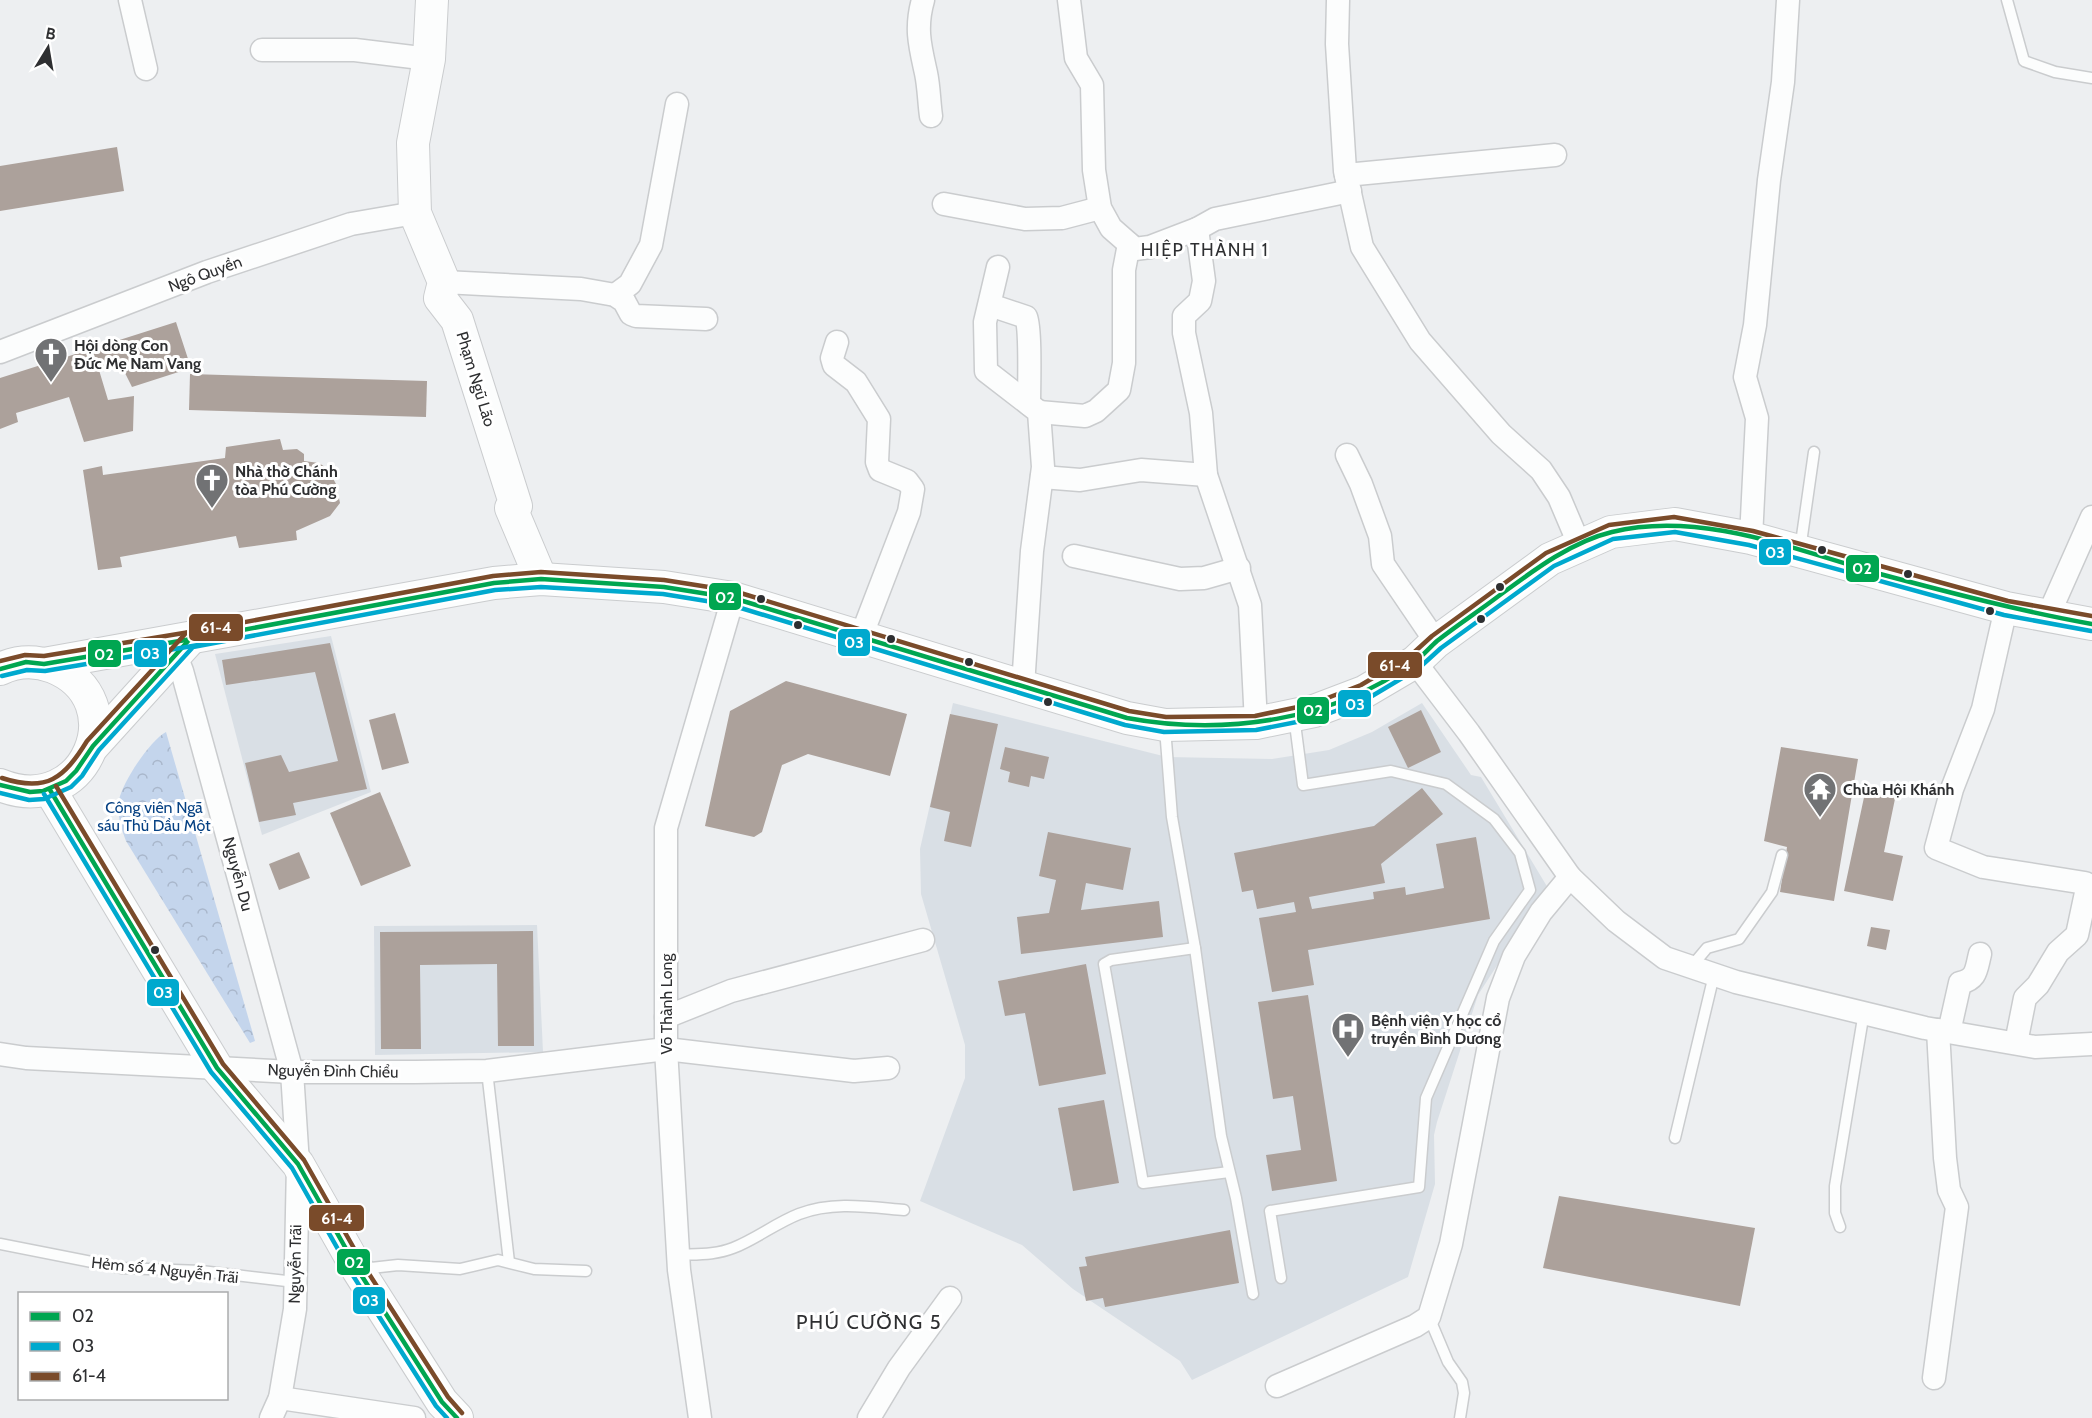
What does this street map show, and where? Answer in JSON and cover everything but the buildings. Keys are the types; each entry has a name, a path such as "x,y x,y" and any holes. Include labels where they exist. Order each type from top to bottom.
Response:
{"main road":[{"name":"Phạm Ngũ Lão","path":"432,0 429,58 412,143 415,213 444,282 440,298 457,320 516,506 511,508 541,579"},
{"path":"0,669 26,662 44,664 178,646 494,583 541,579 664,586 733,598 1127,718 1165,725 1256,723 1294,716 1364,692 1426,652 1550,559 1579,544 1611,532 1674,524 1751,538 2006,608 2092,624"},
{"path":"0,786 14,791 33,793 50,790 74,775 84,765 93,746 178,646"},
{"path":"44,664 64,672 80,686 86,695 91,704 96,725 93,746"},
{"path":"50,790 217,1068 298,1164 358,1270 444,1413"}],"street":[{"path":"130,0 146,69"},
{"path":"923,0 916,30 926,75 931,116"},
{"path":"1069,0 1076,58 1092,85 1094,171 1100,208 1111,228 1135,249 1150,247 1197,229 1215,219 1348,183 1555,155"},
{"path":"1338,0 1337,44 1348,183 1362,247 1420,341 1502,434 1541,470 1559,497 1579,544"},
{"path":"1751,538 1757,418 1745,376 1755,325 1769,180 1783,82 1788,0"},
{"path":"262,50 355,50 429,58"},
{"path":"615,295 630,284 651,245 677,104"},
{"path":"944,204 1025,219 1062,218 1100,208"},
{"name":"Ngô Quyền","path":"0,351 207,272 351,224 415,213"},
{"path":"1197,229 1204,281 1200,301 1184,316 1184,333 1201,413 1206,475 1250,605 1256,723"},
{"path":"998,267 986,322 986,371 1034,408 1085,416 1096,411 1119,390 1124,363 1124,270 1129,244"},
{"path":"444,282 581,289 615,295 624,301 631,314 636,316 706,318"},
{"path":"990,305 1026,318 1029,325 1027,340 1042,477 1032,551 1023,686"},
{"path":"837,342 832,358 834,365 856,382 879,420 877,462 880,470 907,481 913,489 909,512 861,638"},
{"path":"1347,455 1361,484 1380,536 1383,564 1426,652 1482,752 1570,877 1616,921 1665,958 1736,982 1944,1031 2035,1047 2092,1044"},
{"path":"1042,477 1080,480 1102,475 1153,470 1206,475"},
{"path":"2048,616 2092,517"},
{"path":"1074,556 1180,579 1204,578 1239,568"},
{"name":"Võ Thành Long","path":"700,1418 678,1255 666,1049 666,828 733,598"},
{"path":"2006,608 1983,709 1952,789 1936,848 1983,867 2085,883 2087,888 2077,935 2058,952 2038,985 2025,998 2016,1043"},
{"name":"Nguyễn Du","path":"178,646 182,671 292,1072"},
{"path":"1277,1386 1415,1326 1429,1317 1450,1244 1498,998 1514,956 1540,912 1570,877"},
{"path":"666,1017 731,991 923,940"},
{"path":"1934,1378 1958,1207 1949,1190 1945,1158 1944,1031 1960,983 1970,981 1975,977 1980,954"},
{"name":"Nguyễn Đình Chiểu","path":"0,1054 26,1058 292,1072 487,1071 666,1049 854,1071 888,1068"},
{"name":"Nguyễn Trãi","path":"275,1408 295,1309 298,1164 292,1072"},
{"path":"869,1418 919,1338 950,1298"},
{"path":"275,1408 414,1418"}],"lane":[{"path":"2007,0 2024,61 2055,72 2092,78"},
{"path":"1799,553 1814,452"},
{"path":"1281,1278 1270,1211 1419,1187 1426,1098 1494,941 1530,890 1520,853 1494,819 1446,784 1391,771 1303,785 1294,716"},
{"path":"1165,725 1172,817 1196,948 1228,1172 1236,1198 1253,1294"},
{"path":"1691,967 1707,948 1739,939 1772,892 1782,855"},
{"path":"1196,948 1111,960 1104,964 1143,1183 1228,1172"},
{"path":"1675,1138 1714,975"},
{"path":"1840,1227 1835,1213 1835,1186 1864,1011"},
{"path":"487,1071 509,1262"},
{"path":"678,1255 717,1253 733,1248 792,1217 822,1208 838,1205 904,1210"},
{"name":"Hẻm số 4 Nguyễn Trãi","path":"0,1244 122,1268 201,1271 295,1282"},
{"path":"358,1270 399,1265 460,1269 498,1260 555,1271 586,1271"},
{"path":"1429,1317 1448,1362 1462,1382 1464,1393 1460,1418"}],"shaded area":[{"path":"331,636 371,792 262,835 215,654"},
{"path":"953,703 1167,757 1272,759 1329,750 1372,732 1422,703 1471,775 1481,777 1554,898 1505,953 1478,995 1437,1122 1434,1135 1435,1184 1408,1277 1192,1380 1180,1361 1073,1289 1022,1245 920,1201 965,1078 965,1045 921,894 920,849"},
{"path":"537,925 543,1052 375,1055 374,926"}],"green space":[{"name":"Công viên Ngã sáu Thủ Dầu Một","path":"166,732 255,1041 250,1043 126,841 121,826 119,800 125,783 152,744"}],"transit line":[{"name":"61-4","path":"2,778 31,784 43,783 62,773 87,741 186,633 493,576 541,572 664,580 734,591 1129,711 1166,717 1255,716 1312,704 1361,685 1410,656 1432,636 1546,553 1609,525 1674,517 1753,531 2008,601 2092,616"},
{"name":"02","path":"0,785 30,792 43,791 66,781 76,771 93,746 189,640 494,583 541,579 664,587 733,598 1127,718 1201,725 1239,724 1277,719 1349,698 1382,682 1414,662 1451,630 1566,551 1612,532 1645,527 1679,526 1713,529 1748,536 1933,588 2092,624"},
{"name":"03","path":"0,793 29,800 44,799 71,787 82,776 99,750 193,647 495,590 541,587 663,594 731,605 1125,725 1164,732 1256,730 1317,718 1367,699 1419,668 1441,648 1554,566 1613,539 1675,532 1749,545 2004,615 2091,631"},
{"name":"61-4","path":"0,661 25,655 44,656 208,629"},
{"name":"02","path":"0,669 26,662 44,664 209,636"},
{"name":"03","path":"2,676 27,670 45,671 210,643"},
{"name":"61-4","path":"56,786 223,1064 304,1160 364,1266 448,1397 462,1413"},
{"name":"02","path":"50,790 217,1068 298,1164 358,1270 442,1402 457,1418"},
{"name":"03","path":"44,794 211,1072 292,1168 352,1274 436,1406 447,1418"}],"place":[{"name":"Hội dòng Con Đức Mẹ Nam Vang","path":"51,383"},
{"name":"Nhà thờ Chánh tòa Phú Cường","path":"212,509"},
{"name":"Chùa Hội Khánh","path":"1820,818"},
{"name":"Bệnh viện Y học cổ truyền Bình Dương","path":"1348,1058"}],"district":[{"name":"HIỆP THÀNH 1","path":"1205,250"},
{"name":"PHÚ CƯỜNG 5","path":"869,1322"}]}
